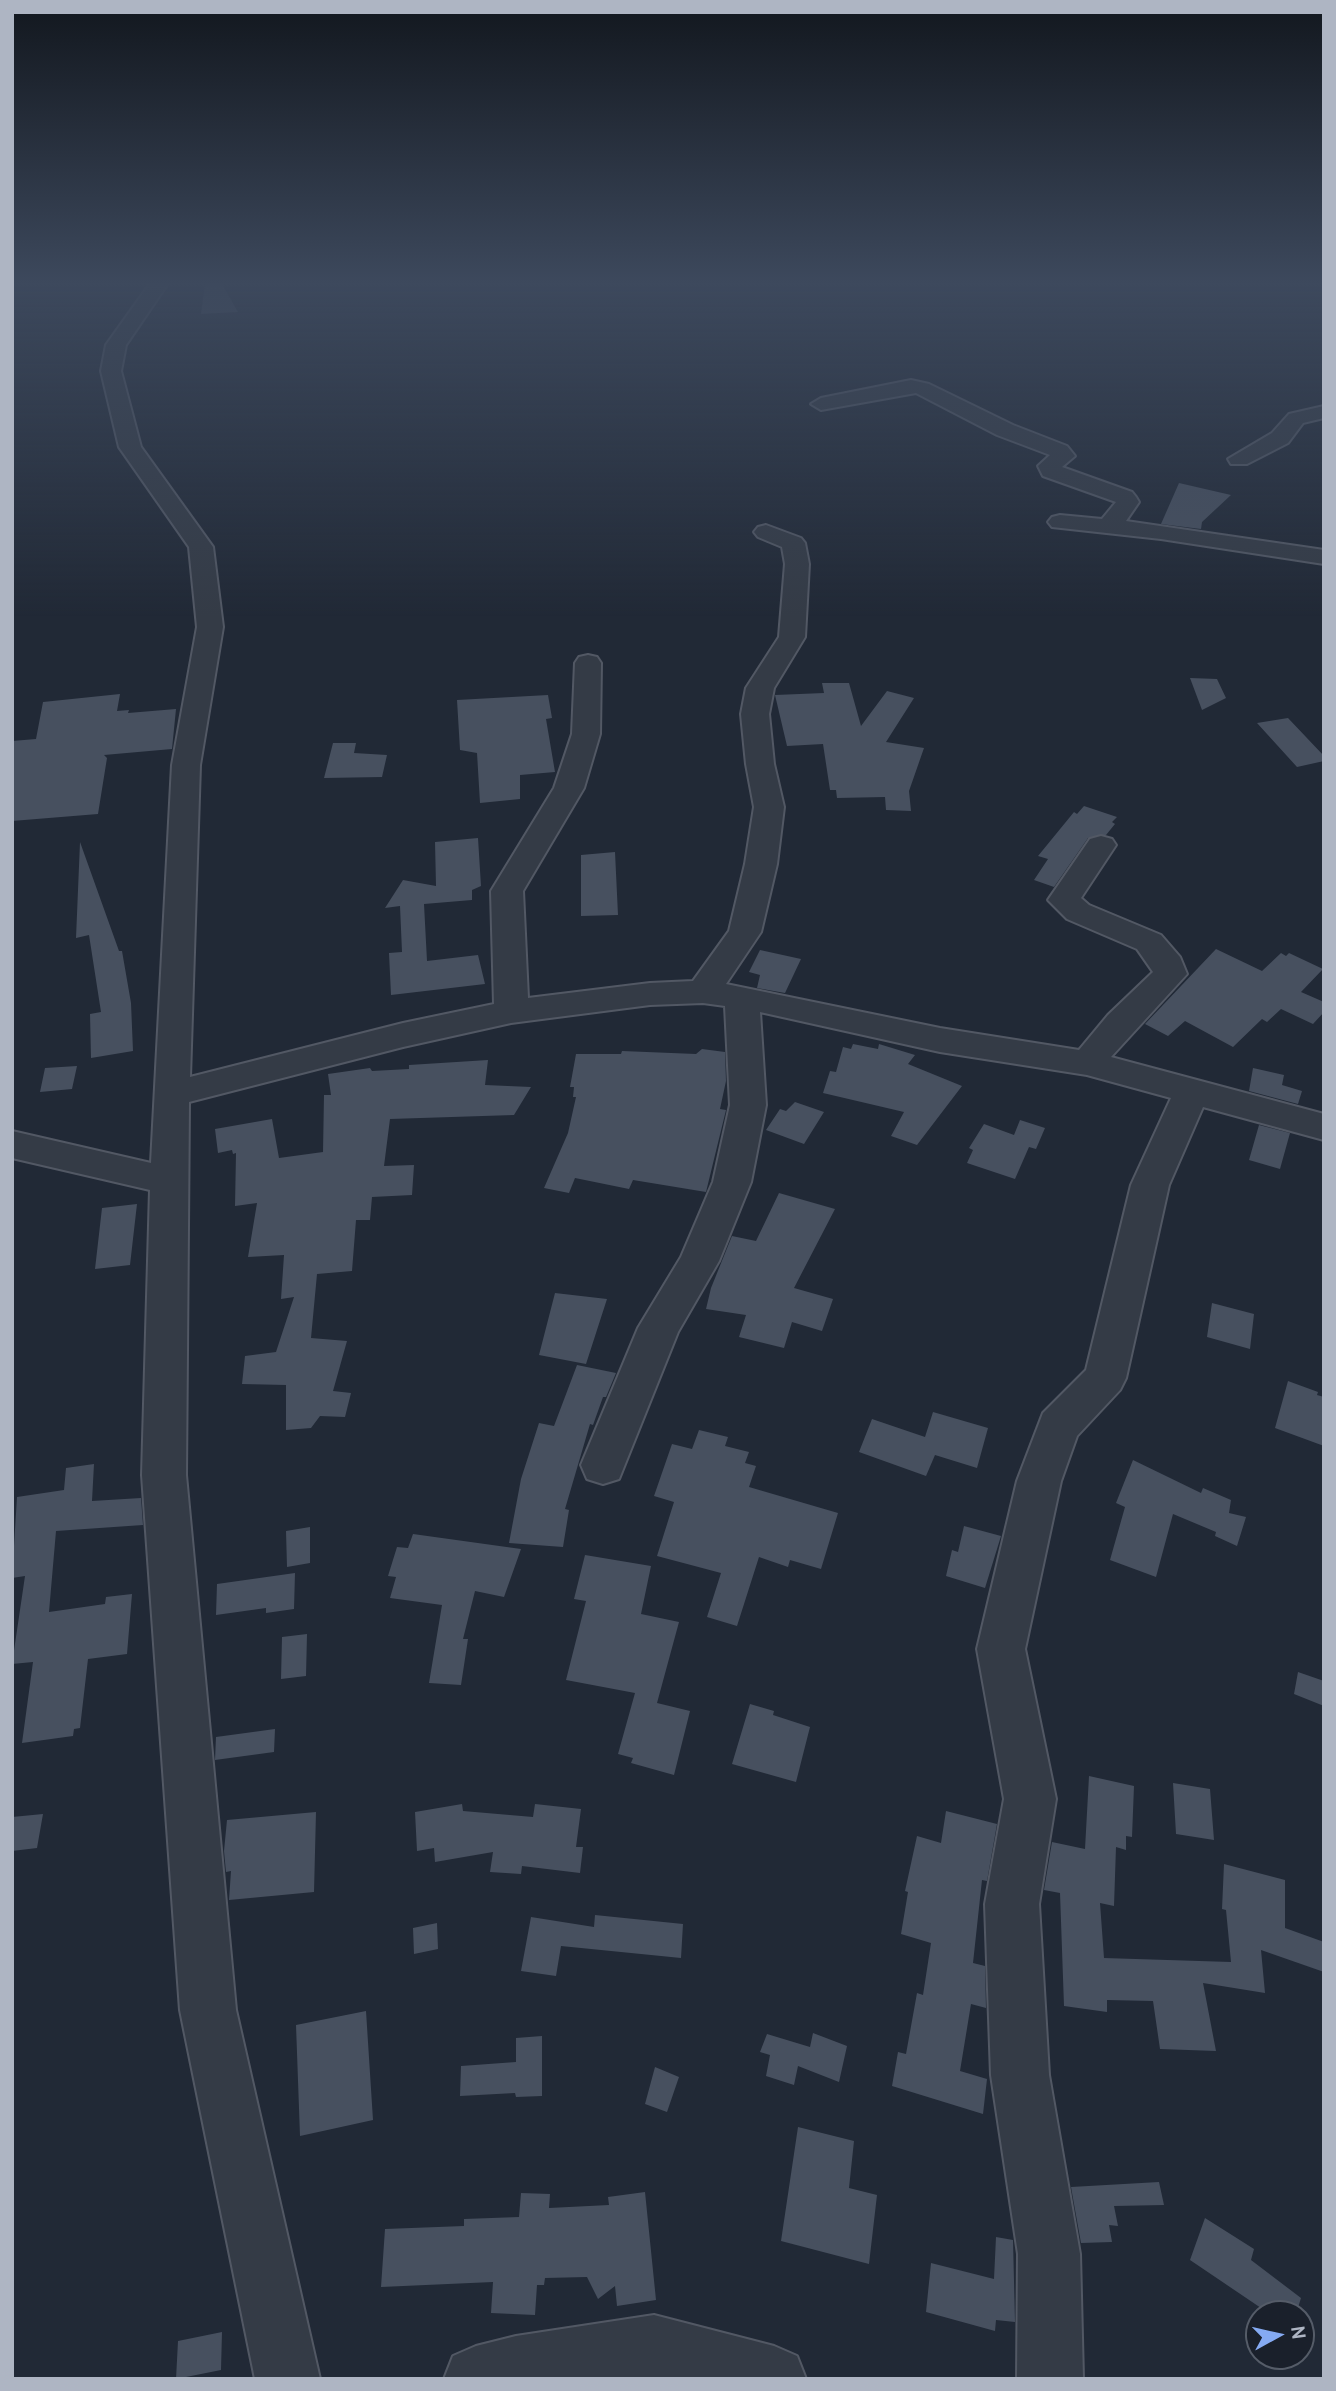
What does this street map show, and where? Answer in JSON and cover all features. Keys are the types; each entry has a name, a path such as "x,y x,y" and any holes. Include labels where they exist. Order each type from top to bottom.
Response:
{"street":[{"path":"117,394 130,447 201,547 210,627 187,765 171,1094 164,1475 208,2010 288,2379"},
{"path":"821,404 873,394"},
{"path":"933,394 1005,430 1059,451 1064,456 1049,466 1051,471 1124,497 1128,502 1125,508 1107,528"},
{"path":"1238,459 1280,438 1296,418 1324,412"},
{"path":"1060,522 1161,532 1324,557"},
{"path":"703,992 745,932 763,853 769,807 760,764 755,714 760,688 792,637 797,564 793,543 766,533"},
{"path":"511,1012 507,891 569,788 586,734 588,663"},
{"path":"1087,1063 1120,1023 1170,974 1168,965 1149,942 1078,912 1065,900 1101,845"},
{"path":"171,1094 403,1035 511,1012 650,994 703,992 742,996 940,1040 1087,1063 1324,1127"},
{"path":"603,1465 659,1328 699,1261 732,1182 748,1105 742,996"},
{"path":"1049,2379 1049,2255 1020,2075 1012,1904 1030,1799 1001,1649 1039,1480 1058,1426 1105,1378 1150,1185 1192,1091"},
{"path":"12,1144 170,1181"},
{"path":"476,2379 516,2368 654,2347 774,2379"}],"building":[{"path":"1179,483 1231,495 1202,522 1201,529 1161,524"},
{"path":"1190,678 1217,679 1226,698 1202,710"},
{"path":"822,683 849,683 861,726 887,691 914,698 886,742 924,748 909,791 911,811 886,810 885,797 837,798 836,790 830,790 823,744 787,746 775,695 824,693"},
{"path":"120,694 117,711 129,710 128,713 176,709 172,749 104,755 107,758 98,814 12,821 12,741 36,739 43,702"},
{"path":"548,695 552,718 546,719 555,772 520,775 520,799 480,803 477,753 460,750 457,700"},
{"path":"1288,718 1324,756 1324,761 1297,767 1257,723"},
{"path":"333,743 356,743 354,753 387,755 382,777 324,778"},
{"path":"1084,806 1117,817 1112,822 1115,824 1106,835 1088,838 1054,887 1034,880 1048,859 1038,856 1074,812 1077,814"},
{"path":"478,838 481,886 472,890 472,900 424,904 427,961 478,955 485,984 391,995 389,953 402,952 400,906 385,908 403,880 436,886 435,842"},
{"path":"80,842 119,951 122,951 131,1003 133,1051 91,1058 90,1014 101,1012 89,935 76,938"},
{"path":"615,852 618,915 581,916 581,855"},
{"path":"1216,949 1262,971 1281,953 1286,956 1289,953 1323,969 1301,992 1324,1002 1324,1012 1313,1024 1281,1009 1267,1022 1262,1019 1233,1047 1185,1021 1168,1036 1145,1024"},
{"path":"760,950 801,959 785,993 757,988 760,975 749,972"},
{"path":"853,1044 878,1049 879,1044 915,1055 908,1064 962,1086 917,1145 891,1136 904,1112 823,1093 830,1071 836,1072 843,1047 851,1049"},
{"path":"702,1049 725,1052 726,1081 720,1109 726,1110 706,1192 633,1180 629,1189 575,1178 569,1193 544,1188 568,1133 576,1097 573,1097 574,1087 570,1087 576,1054 621,1054 622,1051 696,1054"},
{"path":"488,1060 485,1085 531,1087 514,1115 390,1119 384,1166 414,1165 412,1195 372,1197 370,1220 356,1220 352,1271 317,1274 311,1338 347,1341 333,1391 351,1393 345,1417 320,1416 311,1428 286,1430 286,1385 242,1384 245,1356 276,1352 294,1297 281,1299 284,1255 248,1257 257,1203 235,1206 236,1153 233,1154 232,1150 218,1153 215,1129 272,1119 279,1158 323,1152 324,1095 331,1095 328,1074 370,1068 372,1071 409,1069 409,1065"},
{"path":"77,1066 72,1089 40,1092 45,1068"},
{"path":"1253,1068 1284,1075 1282,1085 1302,1091 1298,1104 1249,1091"},
{"path":"795,1102 824,1112 804,1144 766,1130 780,1109 786,1111"},
{"path":"1020,1120 1045,1128 1036,1149 1029,1147 1015,1179 967,1163 973,1150 969,1148 984,1124 1014,1135"},
{"path":"1259,1125 1290,1133 1280,1169 1249,1160"},
{"path":"779,1193 835,1209 794,1288 833,1299 822,1331 792,1322 784,1348 739,1337 746,1315 706,1309 711,1288 732,1236 756,1241"},
{"path":"137,1204 130,1265 95,1269 102,1208"},
{"path":"555,1293 607,1299 586,1364 539,1355"},
{"path":"1212,1303 1254,1314 1250,1349 1207,1337"},
{"path":"577,1365 616,1373 606,1397 603,1397 593,1425 590,1424 565,1509 569,1510 563,1547 509,1543 521,1479 539,1423 554,1426"},
{"path":"1288,1381 1318,1392 1317,1395 1324,1397 1324,1446 1275,1428"},
{"path":"933,1412 988,1428 977,1468 935,1455 926,1476 859,1452 872,1419 925,1437"},
{"path":"699,1430 728,1437 725,1446 749,1452 745,1463 756,1466 749,1487 838,1513 821,1569 790,1560 788,1567 759,1557 737,1626 707,1617 721,1573 657,1556 674,1502 654,1496 672,1444 692,1449"},
{"path":"1133,1460 1201,1493 1203,1488 1231,1500 1229,1513 1246,1517 1237,1546 1215,1536 1216,1532 1173,1514 1156,1577 1110,1560 1125,1507 1116,1503"},
{"path":"94,1464 92,1501 141,1498 143,1525 56,1531 49,1612 105,1604 106,1597 132,1594 127,1654 88,1659 80,1728 74,1729 73,1736 22,1743 33,1662 12,1664 25,1576 12,1578 17,1497 64,1490 66,1468"},
{"path":"964,1526 1001,1536 985,1588 946,1576 952,1550 958,1552"},
{"path":"310,1527 310,1563 287,1567 286,1531"},
{"path":"413,1534 521,1549 504,1597 475,1591 463,1639 468,1639 461,1685 429,1683 442,1605 390,1598 396,1577 388,1576 397,1547 408,1548"},
{"path":"585,1555 651,1566 641,1614 679,1622 657,1703 690,1711 674,1775 631,1763 633,1758 618,1754 635,1693 566,1680 586,1601 574,1599"},
{"path":"295,1573 294,1609 266,1613 266,1608 216,1615 217,1584"},
{"path":"307,1634 306,1676 281,1679 282,1637"},
{"path":"1298,1672 1324,1681 1324,1706 1294,1694"},
{"path":"750,1704 810,1727 796,1782 732,1764"},
{"path":"275,1729 274,1752 215,1760 216,1737"},
{"path":"1089,1776 1134,1786 1132,1837 1126,1836 1126,1850 1116,1847 1114,1906 1100,1903 1104,1958 1231,1962 1226,1910 1222,1909 1224,1864 1285,1880 1285,1928 1324,1942 1324,1972 1261,1950 1265,1993 1203,1983 1216,2051 1160,2049 1153,2001 1107,2000 1107,2012 1064,2006 1060,1893 1044,1890 1052,1842 1085,1849"},
{"path":"1173,1783 1210,1789 1214,1840 1176,1834"},
{"path":"462,1804 463,1811 533,1817 535,1804 581,1809 576,1847 583,1847 580,1873 522,1866 521,1874 490,1872 493,1852 435,1862 434,1848 417,1851 415,1812"},
{"path":"946,1811 997,1824 987,1881 982,1880 973,1963 985,1966 986,2008 971,2004 960,2071 987,2079 983,2114 892,2086 898,2052 906,2054 917,1993 923,1995 931,1943 901,1934 908,1892 905,1891 917,1836 941,1843"},
{"path":"316,1812 314,1892 229,1900 231,1871 226,1872 224,1851 227,1820"},
{"path":"43,1814 37,1848 12,1851 12,1817"},
{"path":"595,1915 683,1924 681,1958 561,1946 556,1976 521,1971 531,1917 594,1927"},
{"path":"437,1923 438,1949 414,1954 413,1928"},
{"path":"366,2011 373,2120 300,2136 296,2025"},
{"path":"813,2033 847,2046 839,2082 798,2066 794,2085 766,2076 770,2055 760,2052 767,2034 810,2047"},
{"path":"542,2036 542,2096 516,2097 515,2093 460,2096 461,2066 516,2062 516,2038"},
{"path":"655,2067 679,2077 667,2112 645,2104"},
{"path":"798,2127 854,2141 849,2188 877,2195 869,2264 781,2241"},
{"path":"1159,2182 1164,2205 1114,2206 1118,2226 1109,2225 1112,2242 1081,2243 1071,2187"},
{"path":"645,2192 656,2300 617,2306 615,2286 598,2299 587,2277 545,2278 544,2285 537,2285 535,2315 491,2313 493,2282 381,2287 385,2229 464,2226 464,2219 519,2217 521,2193 550,2194 549,2208 609,2205 608,2197"},
{"path":"1205,2218 1254,2249 1251,2260 1301,2298 1249,2300 1190,2260"},
{"path":"996,2237 1013,2240 1015,2322 996,2320 995,2331 926,2312 931,2263 994,2279"},
{"path":"222,2332 221,2370 176,2379 178,2341"}]}
